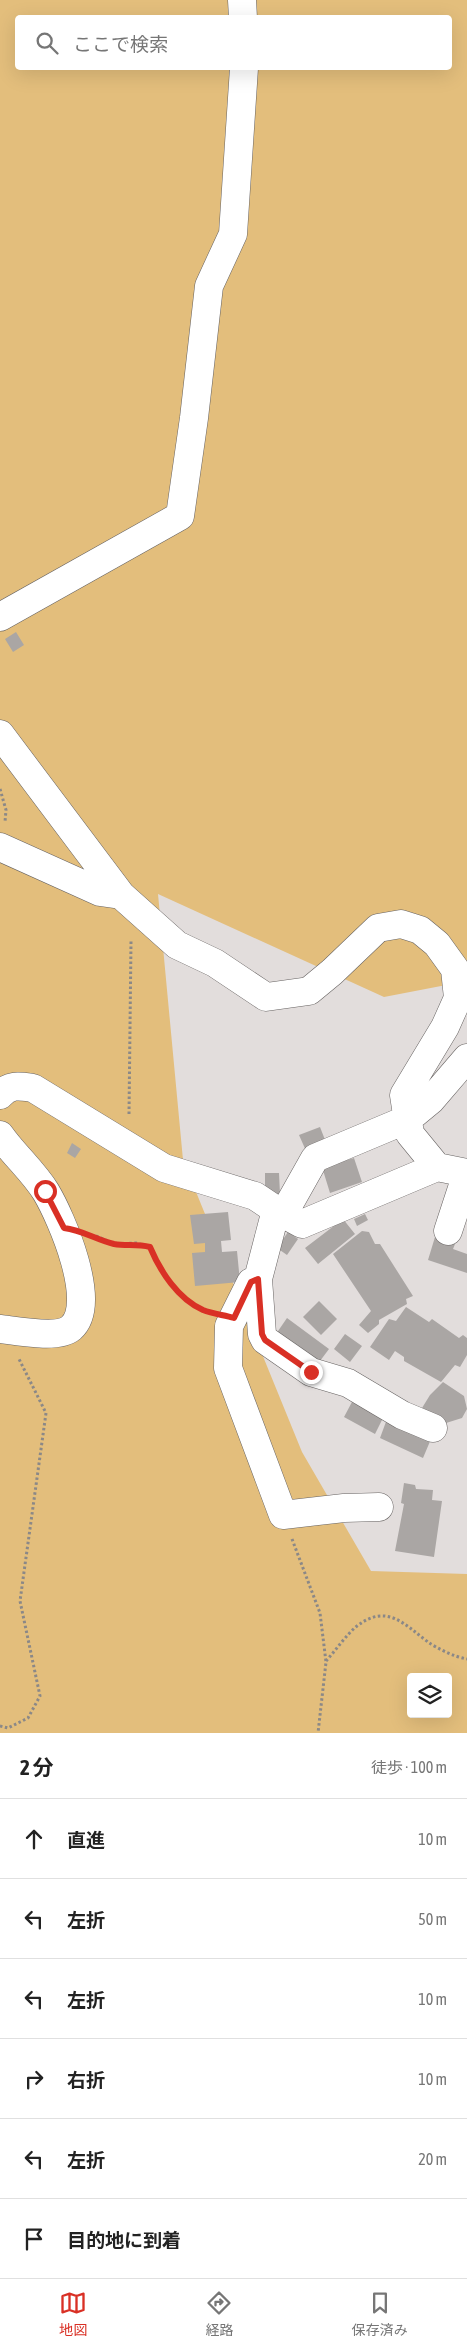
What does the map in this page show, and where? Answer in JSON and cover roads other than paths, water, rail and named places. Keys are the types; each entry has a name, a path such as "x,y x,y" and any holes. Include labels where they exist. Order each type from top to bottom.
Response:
{"street":[{"path":"242,0 243,15"},
{"path":"0,617 180,516 209,286 233,234 244,70"},
{"path":"0,734 121,895 142,916 177,945 215,963 266,997 286,996 308,991 332,972 378,928 401,924 420,930 437,944 455,969 458,998 445,1027 404,1094 410,1134 437,1167"},
{"path":"1,847 100,892 121,895"},
{"path":"433,1428 402,1415 348,1383 311,1372 265,1340 262,1334 258,1279 280,1212 315,1158 408,1119 431,1100 467,1058"},
{"path":"0,1095 6,1088 19,1086 33,1088 164,1168 255,1196 302,1224 437,1167 467,1173 448,1231"},
{"path":"0,1135 45,1191 64,1228 77,1270 80,1317 71,1329 55,1334 2,1330"},
{"path":"258,1279 251,1282 229,1326 228,1368 283,1515 344,1508 379,1507"}]}
